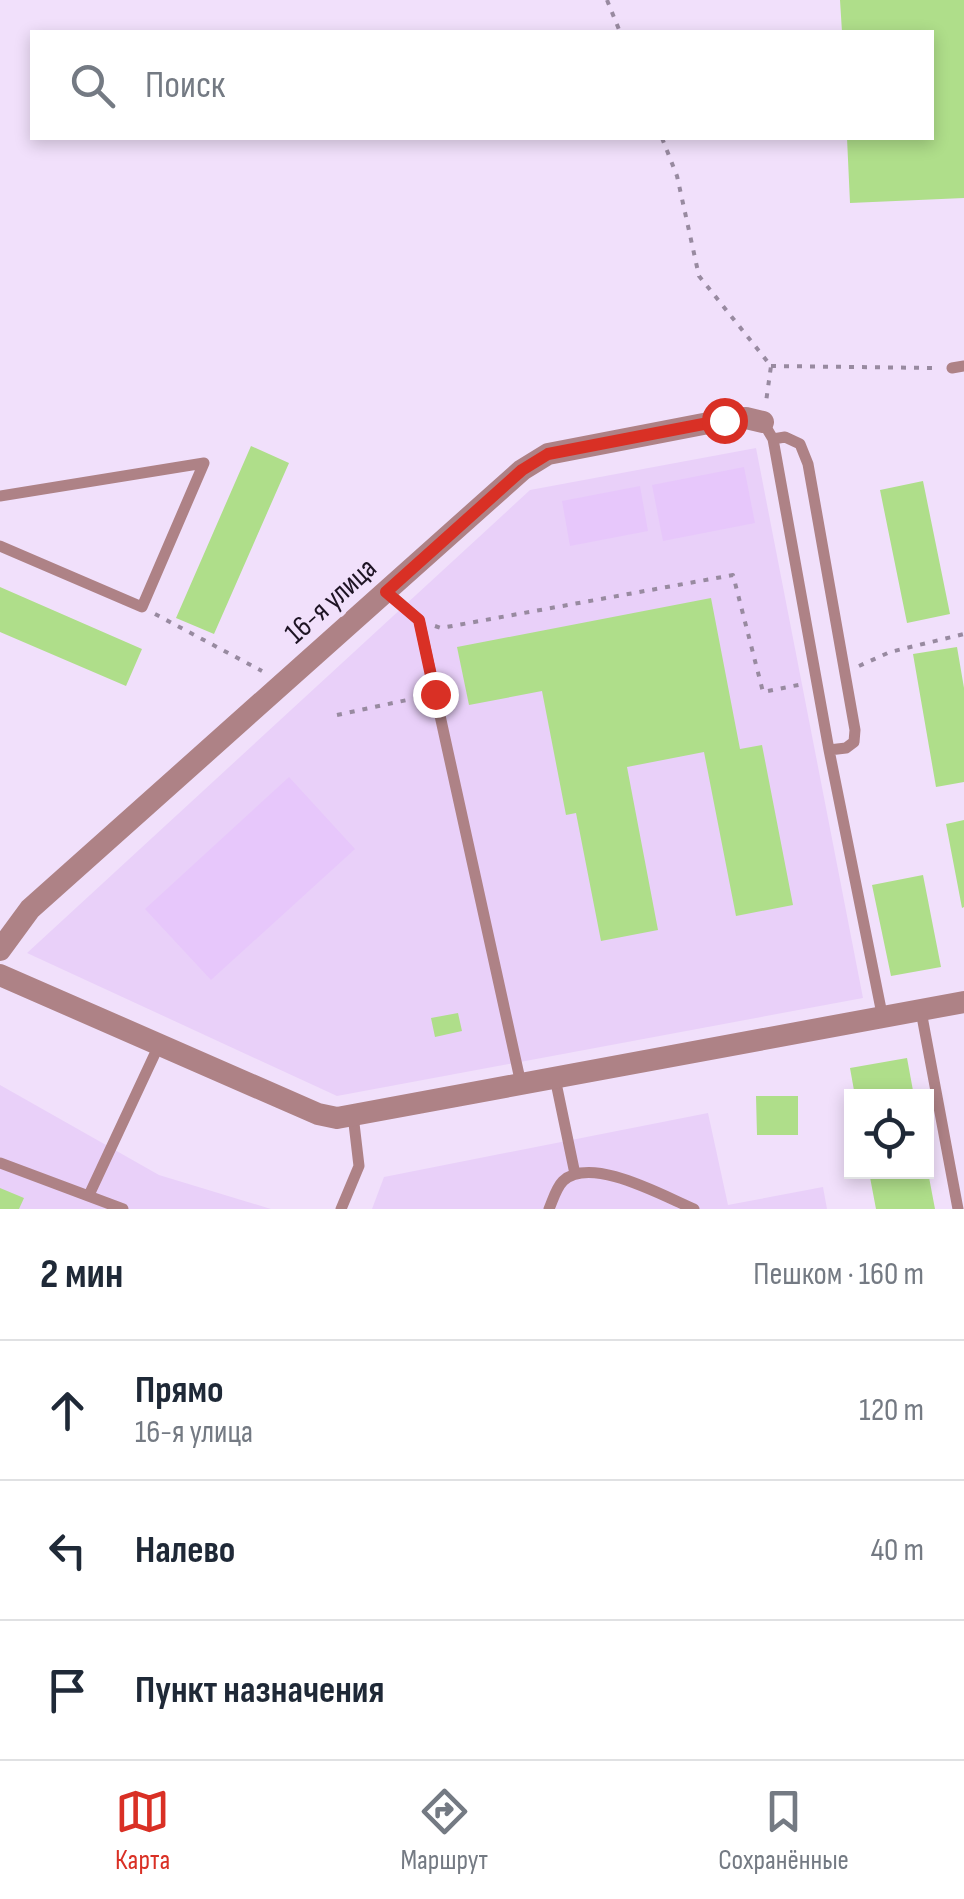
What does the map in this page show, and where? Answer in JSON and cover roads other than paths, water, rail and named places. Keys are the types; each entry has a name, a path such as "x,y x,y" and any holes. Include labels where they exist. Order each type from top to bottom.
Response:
{"street":[{"name":"16-я улица","path":"0,950 30,909 522,470 548,454 724,420 746,418 768,431"},
{"path":"0,974 318,1114 338,1118 964,1002"}],"lane":[{"path":"768,431 800,444 808,464 855,730 854,742 846,748 829,750"},
{"path":"768,431 883,1018"},
{"path":"0,496 204,464 142,607 0,546"},
{"path":"386,592 419,620 522,1084"},
{"path":"921,1011 958,1209"},
{"path":"88,1195 159,1045"},
{"path":"554,1078 575,1174"},
{"path":"341,1209 359,1166 353,1115"},
{"path":"0,1163 123,1209"},
{"path":"549,1209 560,1183 575,1174 599,1171 694,1209"}]}
